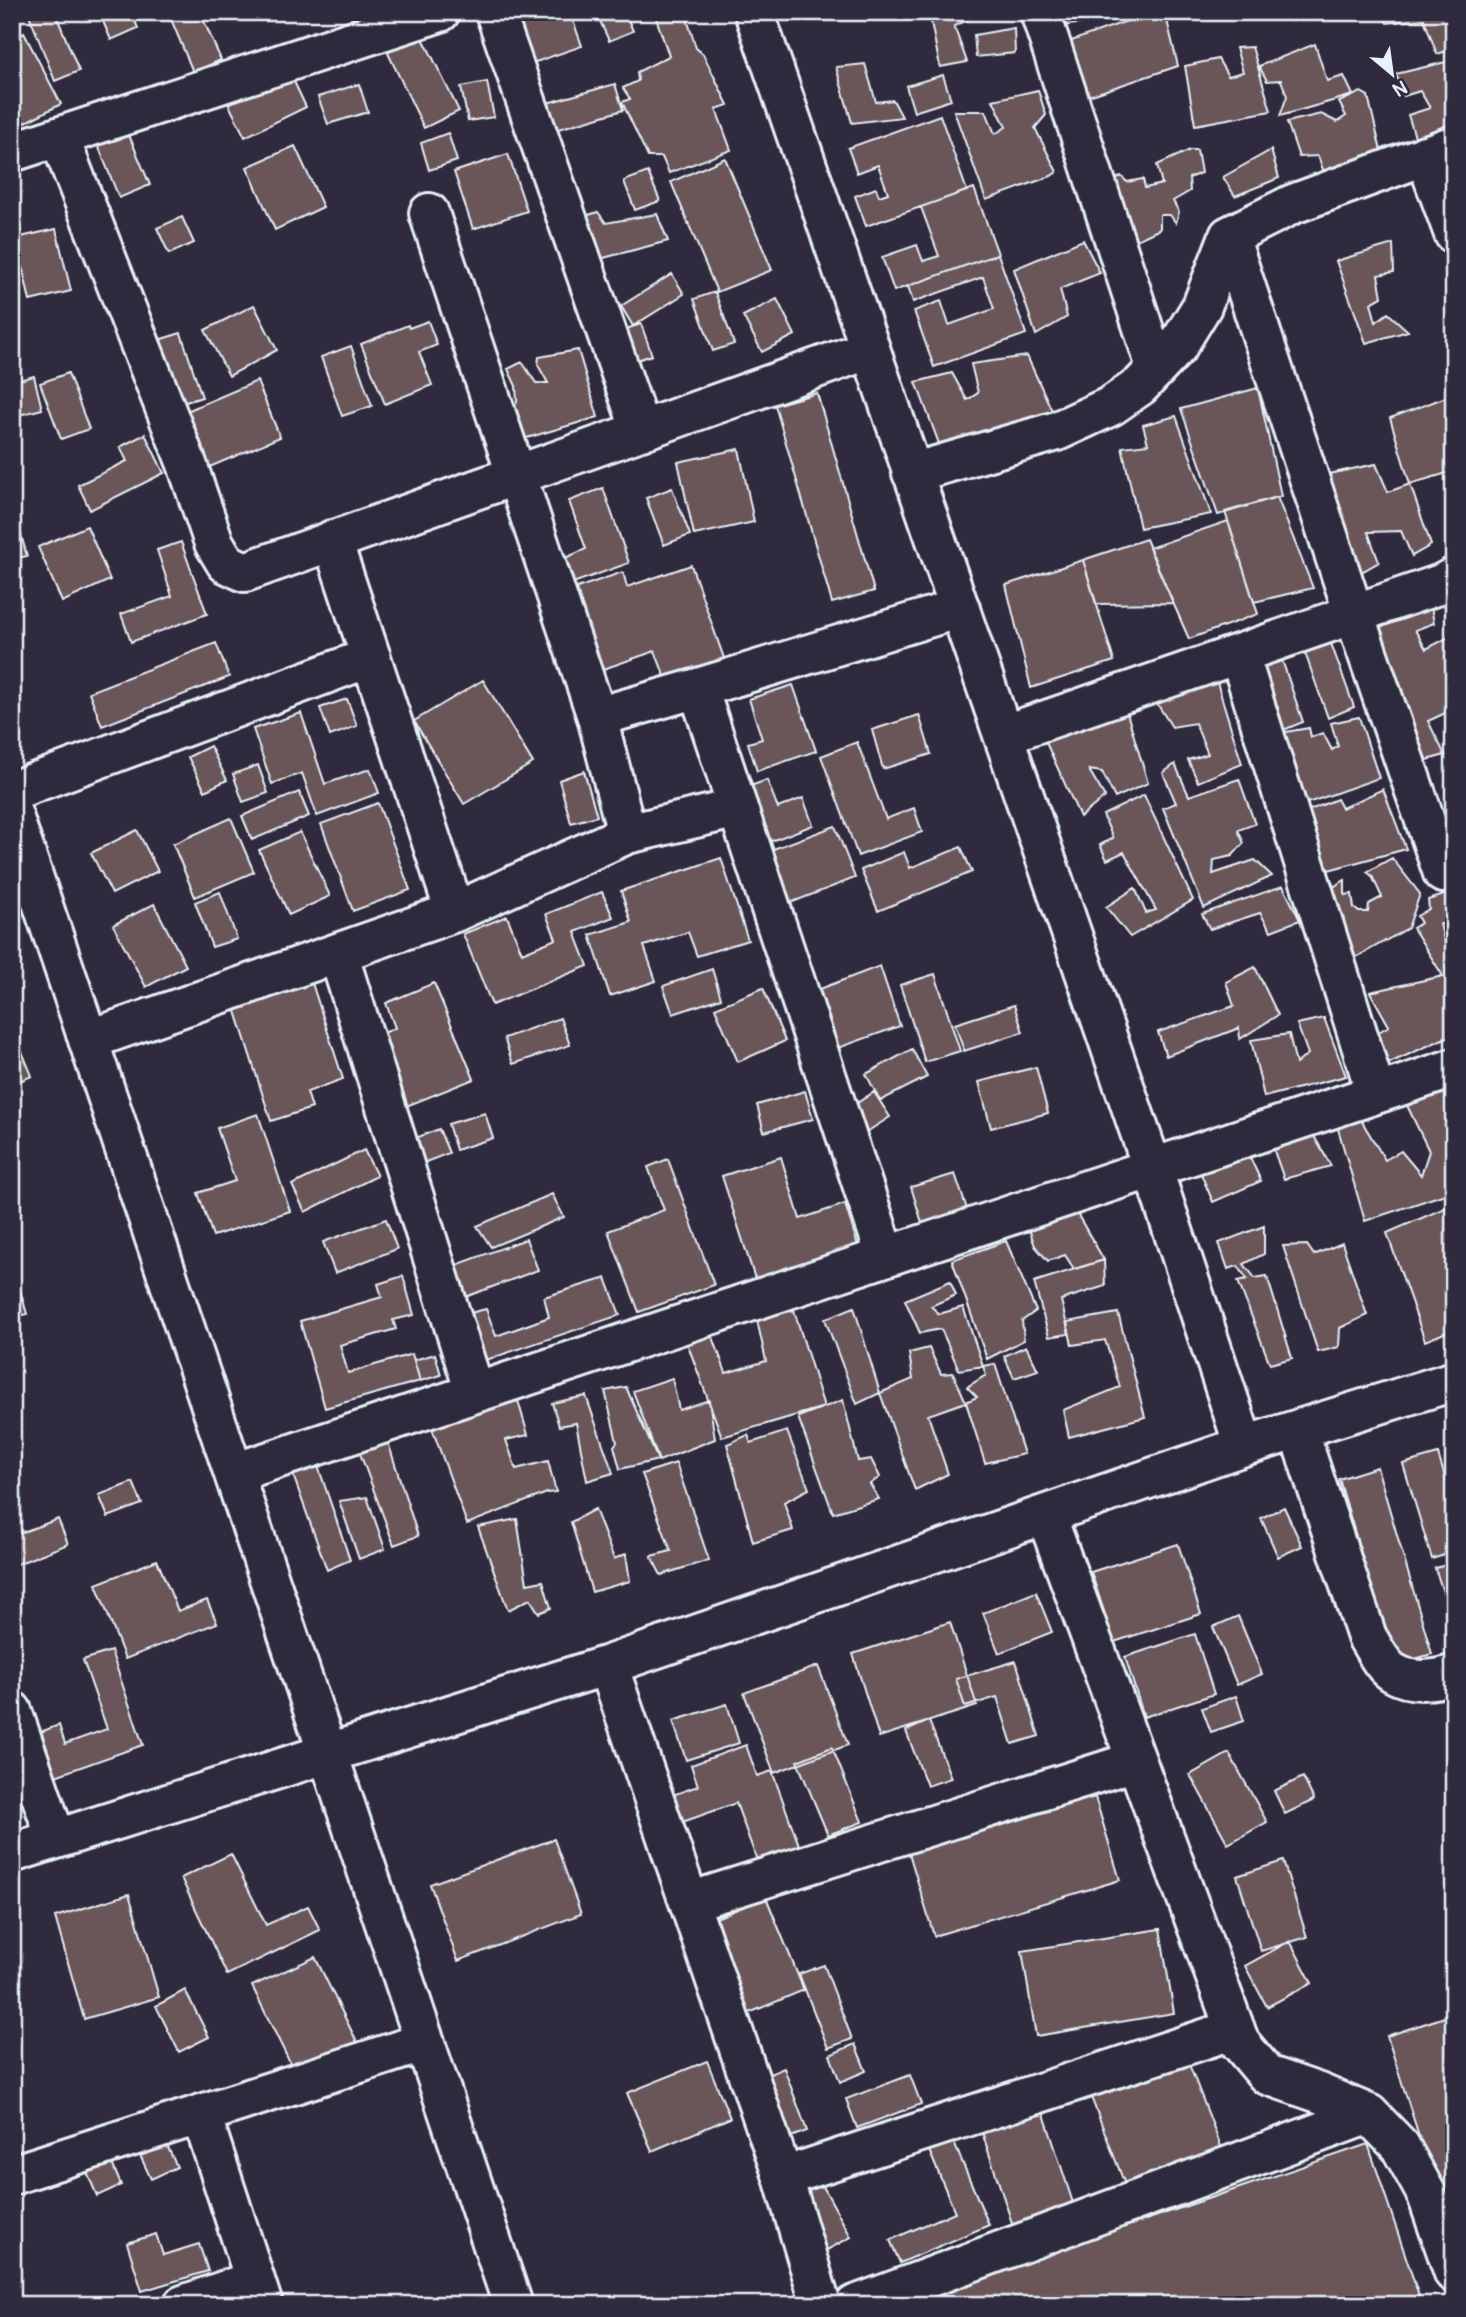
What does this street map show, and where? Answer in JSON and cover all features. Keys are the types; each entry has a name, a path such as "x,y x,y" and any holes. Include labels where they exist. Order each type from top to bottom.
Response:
{"street":[{"path":"12,152 440,12"},
{"path":"495,12 641,431"},
{"path":"754,12 1152,1167 1244,1446"},
{"path":"1040,12 1156,367"},
{"path":"59,137 187,464 214,543 226,563 245,572 870,349"},
{"path":"912,472 1056,431 1111,406 1140,386 1177,347 1202,306 1229,236 1293,204 1439,150 1454,234"},
{"path":"429,213 597,717 627,834"},
{"path":"1229,236 1443,873"},
{"path":"332,540 455,912"},
{"path":"1003,735 1441,584 1454,577"},
{"path":"597,717 960,608"},
{"path":"1240,654 1376,1093"},
{"path":"12,791 370,657"},
{"path":"698,688 886,1256"},
{"path":"88,1040 455,912 627,834 738,808"},
{"path":"15,833 88,1040 513,2305"},
{"path":"338,953 474,1393"},
{"path":"234,1473 1454,1068"},
{"path":"12,1853 608,1665 1244,1446 1454,1381"},
{"path":"1298,1430 1367,1637 1378,1655 1392,1673 1419,1681 1445,1678 1454,1674"},
{"path":"1046,1515 1240,2043 1267,2075 1369,2114 1400,2146 1427,2195 1454,2273"},
{"path":"608,1665 783,2177 821,2305"},
{"path":"12,1711 56,1839"},
{"path":"689,1902 1136,1760"},
{"path":"783,2177 1235,2029"},
{"path":"12,2175 425,2042"},
{"path":"183,2305 259,2292 201,2114"},
{"path":"855,2305 1369,2114"}],"building":[{"path":"28,12 55,12 79,71 55,81"},
{"path":"99,12 131,12 138,28 111,40"},
{"path":"168,12 200,12 221,60 193,72"},
{"path":"510,12 570,12 582,46 527,65"},
{"path":"596,12 625,12 633,31 609,41"},
{"path":"654,12 685,12 696,48 703,54 728,105 716,109 731,150 669,173 662,157 648,157 622,102 630,99 623,88 638,81 637,72 669,56"},
{"path":"929,12 986,12 954,26 967,62 940,67"},
{"path":"1056,12 1109,12 1111,20 1060,26"},
{"path":"1152,12 1165,12 1178,66 1077,100 1060,45"},
{"path":"1382,12 1454,12 1454,49 1437,54 1424,19 1387,23"},
{"path":"1014,28 1015,53 976,57 974,35"},
{"path":"420,32 459,111 424,128 386,49"},
{"path":"24,33 61,104 12,129 12,39"},
{"path":"1315,44 1327,81 1344,76 1353,95 1280,116 1287,96 1281,80 1267,81 1259,66"},
{"path":"1252,47 1271,111 1195,125 1185,66 1218,59 1228,76 1243,72 1236,48"},
{"path":"1454,60 1454,130 1416,140 1408,115 1430,108 1420,91 1404,96 1396,74"},
{"path":"865,64 876,102 893,100 902,117 852,123 836,67"},
{"path":"289,71 306,107 245,137 227,101"},
{"path":"943,75 951,100 914,112 906,86"},
{"path":"487,82 494,117 468,121 461,87"},
{"path":"359,84 368,112 328,124 318,97"},
{"path":"615,84 623,110 548,132 540,105"},
{"path":"1038,90 1046,115 1035,128 1057,172 986,200 954,111 986,111 995,134 1006,127 993,100"},
{"path":"1361,92 1368,96 1382,155 1325,175 1318,156 1299,157 1287,122 1321,114 1337,122 1346,116 1339,102"},
{"path":"940,115 967,191 866,226 855,196 876,188 879,196 888,193 878,165 857,173 848,148"},
{"path":"126,128 150,185 119,198 96,140"},
{"path":"448,133 457,161 429,170 421,143"},
{"path":"295,146 323,207 275,230 247,167"},
{"path":"1190,150 1197,150 1201,173 1189,178 1190,191 1173,201 1179,212 1176,223 1170,215 1160,215 1160,229 1128,244 1106,186 1121,176 1127,182 1143,179 1145,188 1162,184 1157,165"},
{"path":"1271,150 1279,178 1235,196 1223,177"},
{"path":"508,154 527,211 473,229 454,172"},
{"path":"725,158 772,270 717,292 671,182"},
{"path":"648,172 660,201 635,210 624,181"},
{"path":"974,188 998,254 894,291 882,257 917,245 923,261 939,256 921,207"},
{"path":"598,212 606,223 657,214 668,241 592,261 576,219"},
{"path":"182,217 194,243 169,254 157,228"},
{"path":"56,229 71,291 30,301 16,238"},
{"path":"1083,240 1100,273 1060,289 1067,317 1036,335 1014,269"},
{"path":"1393,244 1394,272 1378,275 1382,297 1371,303 1376,322 1388,313 1408,331 1366,343 1336,261"},
{"path":"998,254 1026,334 934,367 914,311 941,301 949,325 994,309 983,277 913,302 908,286"},
{"path":"672,274 684,294 633,326 621,306"},
{"path":"715,292 734,344 713,351 694,299"},
{"path":"777,299 795,335 762,352 743,316"},
{"path":"254,305 277,350 229,376 205,330"},
{"path":"428,321 437,345 419,352 432,385 385,404 361,344 408,325 409,328"},
{"path":"641,324 652,355 628,363 617,332"},
{"path":"181,333 202,397 176,405 155,341"},
{"path":"351,346 372,406 342,416 321,357"},
{"path":"578,350 598,417 510,443 505,419 517,402 516,386 508,369 522,362 536,383 548,383 538,365 539,357"},
{"path":"1027,356 1054,415 941,449 916,382 952,373 967,400 978,393 971,364"},
{"path":"68,373 89,429 61,439 40,383"},
{"path":"34,376 42,409 12,417 12,382"},
{"path":"257,381 280,437 205,469 182,413"},
{"path":"1258,388 1281,496 1218,515 1181,409"},
{"path":"817,393 874,591 832,603 775,405"},
{"path":"1454,394 1454,471 1410,484 1390,418"},
{"path":"1176,416 1211,514 1140,528 1122,447 1148,444 1143,425"},
{"path":"145,434 164,473 90,510 78,485 127,461 120,447"},
{"path":"739,449 754,522 694,535 678,462"},
{"path":"1376,464 1388,492 1410,484 1431,545 1412,556 1401,531 1368,532 1379,562 1356,575 1324,475"},
{"path":"603,488 629,563 573,583 565,558 586,549 569,501"},
{"path":"672,488 690,535 664,545 646,498"},
{"path":"1277,497 1313,588 1254,602 1225,512"},
{"path":"12,503 27,556 12,559"},
{"path":"1228,521 1258,614 1189,639 1149,548"},
{"path":"87,526 110,580 62,602 38,547"},
{"path":"1146,539 1173,603 1096,604 1083,560"},
{"path":"181,542 207,614 131,642 121,614 172,596 157,550"},
{"path":"1083,560 1114,661 1031,688 1006,585"},
{"path":"691,565 726,664 668,685 655,651 595,672 565,592 623,572 627,587"},
{"path":"1431,607 1434,623 1415,630 1426,649 1449,637 1454,646 1454,709 1428,721 1445,755 1416,763 1370,632"},
{"path":"1328,635 1354,707 1328,718 1304,650"},
{"path":"216,643 229,677 102,726 89,692"},
{"path":"1282,660 1303,722 1274,734 1255,665"},
{"path":"1216,679 1242,764 1198,782 1188,760 1208,754 1195,723 1172,727 1156,702"},
{"path":"483,680 533,763 464,804 414,721"},
{"path":"793,685 816,751 757,771 748,743 762,739 749,699"},
{"path":"347,699 357,726 330,736 320,708"},
{"path":"1124,703 1148,783 1115,798 1102,772 1089,770 1105,797 1080,817 1043,736"},
{"path":"301,713 325,784 370,769 379,793 317,816 302,773 272,784 253,729"},
{"path":"919,715 931,754 883,769 872,730"},
{"path":"1359,717 1379,778 1302,805 1274,734 1309,728 1311,737 1323,733 1332,750 1338,746 1331,723"},
{"path":"857,742 886,819 914,808 922,832 858,856 821,756"},
{"path":"210,746 227,780 205,791 188,757"},
{"path":"1175,764 1189,796 1239,779 1255,824 1238,830 1244,843 1232,856 1214,860 1213,874 1255,860 1272,876 1204,908 1163,808 1176,803 1163,773"},
{"path":"258,765 268,793 243,802 233,774"},
{"path":"584,771 597,816 571,823 559,780"},
{"path":"767,780 778,808 803,798 813,825 764,844 742,789"},
{"path":"1383,789 1406,849 1321,872 1302,813 1337,799 1342,808"},
{"path":"299,792 309,816 252,840 242,816"},
{"path":"1144,795 1193,900 1130,937 1106,907 1135,888 1146,913 1156,910 1124,852 1107,860 1100,845 1113,838 1103,815"},
{"path":"378,803 410,890 353,911 321,824"},
{"path":"231,818 254,872 195,897 173,844"},
{"path":"835,826 855,878 785,905 765,852"},
{"path":"137,830 158,871 112,894 91,853"},
{"path":"300,832 330,896 289,915 259,850"},
{"path":"961,847 972,872 878,911 861,870 904,852 910,868"},
{"path":"721,858 748,940 697,956 688,932 644,946 656,981 610,996 590,935 631,922 621,891"},
{"path":"1392,858 1420,894 1408,928 1355,958 1330,919 1341,911 1330,889 1345,880 1345,895 1352,894 1354,908 1359,912 1368,912 1369,904 1382,897 1372,876 1367,872"},
{"path":"1283,886 1300,920 1271,931 1260,913 1210,929 1202,914"},
{"path":"220,892 237,939 212,947 195,902"},
{"path":"602,892 613,917 575,932 588,966 492,1005 463,934 507,916 522,953 556,939 546,914"},
{"path":"1454,892 1454,926 1440,924 1445,943 1454,939 1454,1034 1385,1065 1377,1033 1389,1026 1370,992 1443,976 1413,928 1421,923 1417,916 1429,909 1428,900"},
{"path":"154,904 186,966 146,987 113,925"},
{"path":"880,966 900,1026 824,1053 804,995"},
{"path":"1255,967 1278,1015 1240,1039 1239,1028 1166,1056 1158,1032 1234,1006 1226,982"},
{"path":"712,969 721,998 673,1014 663,986"},
{"path":"935,974 960,1051 925,1062 900,985"},
{"path":"311,980 343,1079 307,1092 312,1108 271,1121 234,1005"},
{"path":"434,983 474,1079 399,1109 370,1039 395,1028 386,1003"},
{"path":"763,988 785,1041 738,1062 715,1008"},
{"path":"1014,1005 1023,1032 964,1051 955,1024"},
{"path":"560,1018 570,1045 513,1064 504,1038"},
{"path":"1324,1018 1346,1076 1264,1097 1251,1040 1289,1034 1296,1064 1308,1054 1297,1024"},
{"path":"18,1042 32,1076 12,1084 12,1044"},
{"path":"912,1049 927,1077 880,1101 866,1074"},
{"path":"1036,1067 1048,1113 991,1128 979,1082"},
{"path":"1454,1081 1454,1191 1365,1221 1336,1122 1358,1115 1385,1160 1401,1151 1421,1175 1429,1151 1403,1097"},
{"path":"805,1091 813,1119 764,1132 757,1105"},
{"path":"874,1092 890,1117 865,1133 848,1109"},
{"path":"485,1113 493,1138 456,1150 448,1124"},
{"path":"258,1114 290,1211 213,1236 198,1193 235,1181 217,1128"},
{"path":"439,1129 449,1153 418,1165 408,1141"},
{"path":"1311,1131 1331,1166 1284,1179 1272,1145"},
{"path":"364,1150 377,1176 305,1212 292,1185"},
{"path":"1248,1153 1261,1181 1213,1202 1201,1174"},
{"path":"781,1157 800,1219 845,1204 860,1252 757,1285 722,1176"},
{"path":"668,1159 714,1285 639,1312 608,1231 664,1210 648,1167"},
{"path":"955,1174 968,1212 923,1226 911,1187"},
{"path":"552,1194 564,1217 491,1247 477,1226"},
{"path":"1454,1204 1454,1329 1425,1341 1387,1233"},
{"path":"1076,1212 1104,1260 1074,1269 1065,1255 1048,1261 1035,1246 1029,1229"},
{"path":"386,1219 397,1249 335,1273 323,1242"},
{"path":"1264,1226 1264,1254 1244,1264 1255,1278 1267,1276 1292,1358 1270,1364 1238,1281 1247,1279 1238,1266 1228,1269 1219,1243"},
{"path":"526,1239 538,1270 460,1299 451,1267"},
{"path":"1006,1241 1036,1311 1022,1321 1024,1340 987,1359 952,1260"},
{"path":"1342,1243 1367,1315 1340,1328 1339,1347 1318,1352 1283,1246 1307,1245 1314,1255"},
{"path":"1104,1260 1105,1286 1061,1300 1069,1334 1049,1337 1034,1282"},
{"path":"12,1263 27,1314 12,1318"},
{"path":"403,1276 414,1315 393,1320 396,1329 340,1345 348,1373 412,1354 420,1381 325,1408 300,1321 382,1297 378,1284"},
{"path":"606,1278 620,1315 477,1363 462,1315 486,1309 496,1336 549,1317 544,1297"},
{"path":"950,1281 956,1295 931,1306 939,1314 963,1307 983,1366 959,1370 941,1329 920,1333 905,1300"},
{"path":"854,1307 880,1393 857,1404 825,1319"},
{"path":"794,1310 824,1407 722,1437 686,1340 713,1337 726,1373 766,1361 757,1320"},
{"path":"1118,1313 1145,1417 1069,1437 1063,1410 1120,1387 1105,1340 1072,1345 1067,1322"},
{"path":"1026,1346 1038,1370 1014,1378 1004,1356"},
{"path":"929,1348 941,1374 953,1373 966,1402 928,1415 948,1474 915,1490 880,1393 913,1379 909,1353"},
{"path":"435,1354 441,1375 420,1381 414,1360"},
{"path":"995,1364 1024,1454 985,1463 966,1402 977,1397 967,1387 986,1375 983,1366"},
{"path":"672,1378 679,1410 709,1400 715,1439 659,1461 633,1391"},
{"path":"626,1387 658,1460 620,1469 614,1446 617,1442 605,1391"},
{"path":"516,1394 528,1435 506,1440 516,1469 548,1461 556,1492 547,1493 467,1524 430,1423"},
{"path":"586,1396 613,1473 587,1481 576,1423 559,1426 552,1403"},
{"path":"843,1400 858,1461 871,1459 880,1477 870,1484 879,1499 833,1513 798,1417"},
{"path":"787,1431 809,1489 784,1502 793,1530 753,1542 727,1444 748,1435 751,1443"},
{"path":"387,1439 418,1536 394,1545 358,1448"},
{"path":"1438,1454 1454,1507 1454,1552 1432,1559 1403,1464"},
{"path":"676,1463 709,1560 661,1575 651,1556 671,1551 642,1474"},
{"path":"318,1466 350,1560 327,1570 292,1472"},
{"path":"1377,1467 1432,1654 1394,1665 1339,1479"},
{"path":"133,1482 142,1504 108,1517 99,1495"},
{"path":"367,1497 385,1549 359,1559 339,1501"},
{"path":"1284,1507 1302,1546 1278,1557 1261,1518"},
{"path":"595,1509 614,1559 626,1554 630,1581 592,1592 571,1522"},
{"path":"58,1519 68,1544 12,1566 12,1536"},
{"path":"517,1519 527,1584 543,1581 551,1608 539,1613 530,1599 508,1610 478,1527"},
{"path":"1178,1544 1201,1614 1114,1642 1091,1572"},
{"path":"157,1560 178,1611 207,1600 217,1623 125,1659 96,1584"},
{"path":"1454,1563 1454,1625 1435,1568"},
{"path":"1036,1592 1052,1632 999,1653 983,1613"},
{"path":"1238,1616 1262,1674 1237,1685 1213,1627"},
{"path":"950,1622 977,1706 879,1737 853,1654"},
{"path":"1195,1634 1214,1694 1144,1717 1125,1657"},
{"path":"111,1651 143,1745 47,1779 32,1735 59,1725 65,1744 107,1729 83,1660"},
{"path":"1016,1661 1039,1736 1012,1744 997,1697 965,1707 956,1679"},
{"path":"818,1666 848,1745 774,1773 744,1693"},
{"path":"1236,1696 1244,1721 1211,1732 1202,1708"},
{"path":"727,1704 739,1743 686,1760 673,1721"},
{"path":"929,1721 951,1778 927,1786 906,1731"},
{"path":"746,1745 757,1776 772,1771 800,1848 758,1863 736,1803 677,1824 667,1797 698,1786 691,1765"},
{"path":"832,1747 862,1822 828,1835 797,1761"},
{"path":"1229,1753 1267,1822 1228,1844 1190,1775"},
{"path":"1303,1777 1314,1800 1285,1814 1274,1791"},
{"path":"1095,1797 1120,1880 934,1936 909,1853"},
{"path":"554,1839 581,1914 458,1961 430,1884"},
{"path":"231,1854 266,1925 308,1906 320,1930 227,1975 181,1878"},
{"path":"1283,1861 1307,1937 1261,1951 1237,1876"},
{"path":"129,1894 159,1997 84,2019 55,1917"},
{"path":"766,1897 804,1990 742,2016 704,1923"},
{"path":"1160,1929 1174,2013 1036,2036 1022,1951"},
{"path":"1290,1941 1312,1983 1267,2007 1245,1966"},
{"path":"315,1957 358,2044 296,2075 252,1986"},
{"path":"824,1965 852,2039 828,2048 799,1974"},
{"path":"185,1990 209,2037 179,2052 156,2006"},
{"path":"1454,2014 1454,2245 1387,2036"},
{"path":"855,2044 866,2071 840,2082 830,2055"},
{"path":"1187,2059 1222,2149 1126,2187 1091,2097"},
{"path":"707,2061 730,2118 652,2151 627,2093"},
{"path":"784,2068 807,2131 783,2140 760,2078"},
{"path":"910,2075 921,2104 857,2128 846,2099"},
{"path":"1041,2105 1074,2206 1013,2226 980,2126"},
{"path":"952,2138 989,2225 900,2263 890,2240 955,2212 928,2148"},
{"path":"164,2139 177,2167 151,2179 138,2151"},
{"path":"1368,2144 1422,2305 897,2305"},
{"path":"111,2161 121,2185 97,2196 87,2172"},
{"path":"819,2179 851,2237 827,2250 795,2192"},
{"path":"156,2234 163,2255 199,2244 208,2271 142,2291 127,2243"}]}
